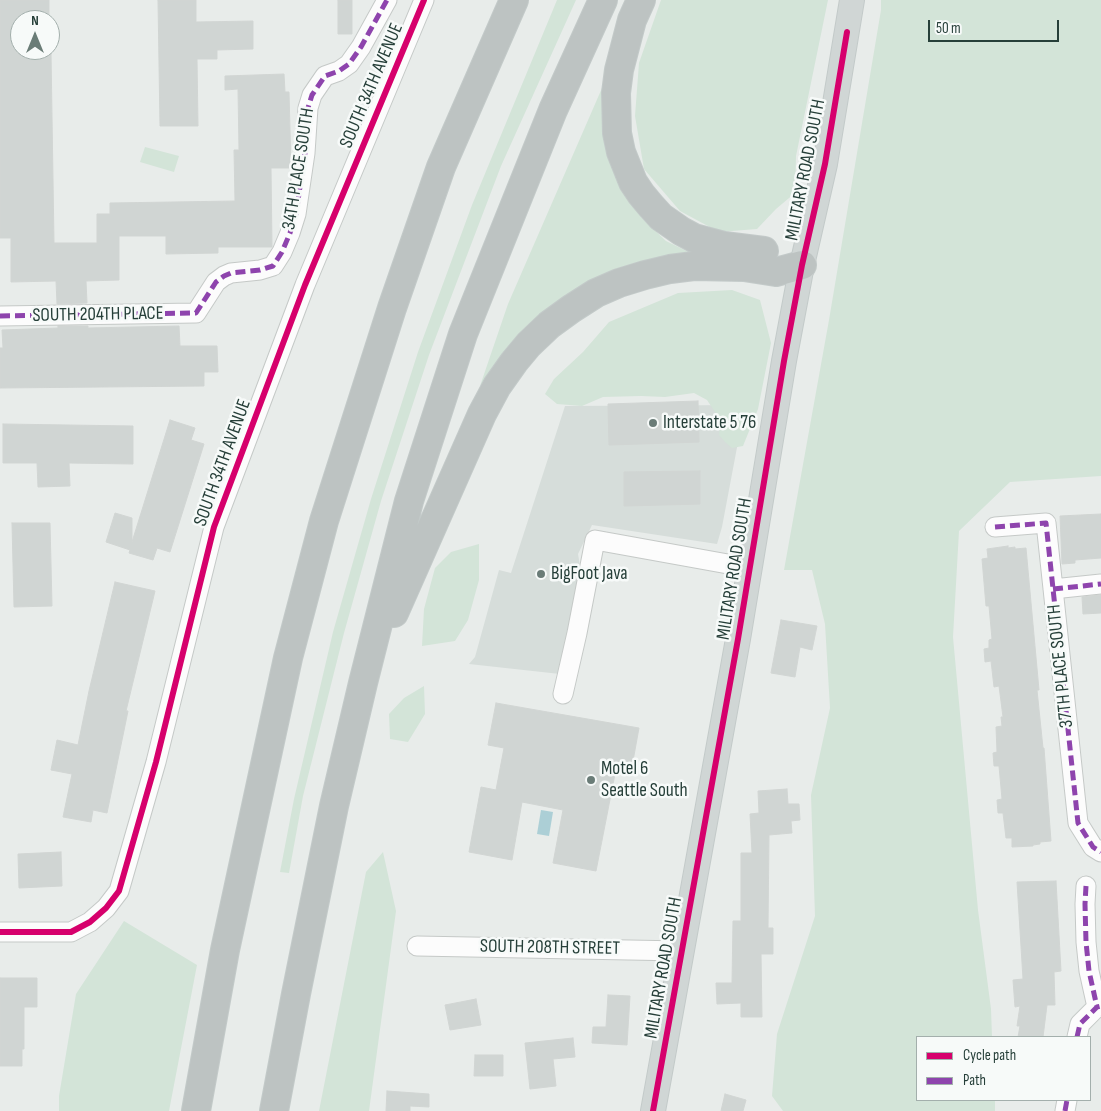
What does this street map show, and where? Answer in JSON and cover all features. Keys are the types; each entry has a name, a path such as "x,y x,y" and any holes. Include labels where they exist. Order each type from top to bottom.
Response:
{"highway":[{"path":"196,1111 226,950 286,668 324,521 392,308 441,167 514,0"},
{"path":"274,1111 334,806 409,501 463,334 553,110 603,0"},
{"path":"641,0 632,20 619,70 616,93 617,133 621,152 633,182 661,216 694,238 724,246 773,252 802,266"},
{"path":"363,683 482,414 497,386 514,362 549,325 596,294 618,283 645,274 694,266 744,267 776,272 802,266"}],"main road":[{"name":"MILITARY ROAD SOUTH","path":"653,1111 750,568 784,361 802,266 825,164 852,0"}],"street":[{"name":"34TH PLACE SOUTH","path":"196,313 216,282 224,276 231,273 260,270 273,266 282,252 296,214 305,153 308,108 312,95 325,76 349,64 388,0"},
{"name":"SOUTH 34TH AVENUE","path":"0,932 71,932 90,922 106,908 119,891 156,762 214,527 305,285 424,0"},
{"name":"SOUTH 204TH PLACE","path":"0,316 196,313"},
{"name":"37TH PLACE SOUTH","path":"995,527 1046,522 1078,823 1093,847 1101,852"},
{"path":"563,694 595,540 750,568"},
{"path":"1053,589 1101,584"},
{"path":"1077,1036 1080,1024 1099,1006 1089,971 1085,904 1086,886"},
{"name":"SOUTH 208TH STREET","path":"417,946 682,951"}],"shaded area":[{"path":"745,405 722,527 717,544 592,525 578,554 580,566 560,674 469,664 475,657 499,570 511,573 565,406"}],"green space":[{"path":"557,0 576,0 501,166 429,355 381,501 344,633 303,796 289,873 280,872 294,799 333,632 371,499 418,352 472,205"},
{"path":"661,0 828,0 796,156 795,193 757,229 719,232 680,211 644,169 635,116 639,63"},
{"path":"881,0 1101,0 1101,476 1010,482 959,531 953,637 978,910 991,1009 992,1036 916,1036 916,1101 995,1101 995,1111 783,1111 772,1096 777,1034 815,916 811,795 830,708 825,624 812,570 784,570 829,320 881,10"},
{"path":"609,72 614,168 642,218 666,241 703,259 518,341 480,386 508,304"},
{"path":"145,147 179,156 174,172 140,162"},
{"path":"732,290 760,300 771,343 758,409 743,446 732,448 725,442 719,435 721,421 707,400 694,393 665,397 603,397 582,406 557,404 545,394 554,379 583,352 609,322 678,293"},
{"path":"479,544 479,580 468,620 455,641 422,646 424,609 435,568 451,552"},
{"path":"424,686 425,714 408,742 390,739 389,714 404,698"},
{"path":"383,852 396,911 369,1111 319,1111 366,872"},
{"path":"124,921 197,965 169,1111 59,1111 59,1096 76,994"}],"water":[{"path":"541,810 553,812 549,836 537,834"}],"building":[{"path":"0,0 49,0 49,10 10,10 10,60 51,60 54,243 97,243 97,214 110,214 110,203 235,201 234,150 239,150 238,89 225,90 225,76 284,74 285,92 289,92 291,168 271,168 272,247 218,247 218,253 166,254 166,236 119,236 119,280 86,281 87,303 57,304 56,281 11,282 11,238 0,238"},
{"path":"158,0 196,0 196,22 253,21 253,49 217,50 217,59 197,59 198,126 160,126"},
{"path":"338,0 352,0 352,34 338,34"},
{"path":"58,326 88,326 88,328 179,326 180,346 217,346 218,372 204,372 204,386 0,388 0,348 3,348 2,330 58,328"},
{"name":"Interstate 5 76","path":"698,401 699,442 609,445 608,404"},
{"path":"170,420 195,428 191,440 204,444 170,552 157,548 153,560 129,553 130,550 106,542 115,513 132,518 132,542"},
{"path":"3,424 133,426 133,464 69,463 70,486 38,487 37,463 3,463"},
{"path":"700,471 700,504 624,506 624,472"},
{"path":"1101,514 1101,558 1075,560 1075,563 1062,564 1060,516"},
{"path":"12,523 50,523 52,606 14,607"},
{"path":"1008,546 1008,548 1015,547 1015,549 1026,548 1039,690 1037,690 1044,748 1051,841 1040,842 1040,844 1033,846 1012,847 1012,838 1006,838 1003,813 998,813 997,800 1002,799 999,766 994,766 993,753 997,752 996,727 1002,726 1001,717 1003,717 999,686 994,687 991,661 985,662 984,649 989,648 989,640 992,639 989,606 986,606 982,559 988,558 987,549"},
{"path":"115,582 155,591 126,711 128,711 107,813 93,810 91,822 63,817 72,774 51,770 57,740 78,745"},
{"path":"1101,595 1101,613 1083,614 1082,597"},
{"path":"781,620 817,626 812,650 800,647 795,677 771,673"},
{"name":"Motel 6 Seattle South","path":"496,703 639,728 631,772 616,769 596,871 553,863 563,810 522,802 512,860 469,852 481,787 496,790 504,748 488,745"},
{"path":"787,789 788,804 799,804 800,820 791,821 792,833 769,835 768,928 773,928 773,954 761,954 762,1017 741,1017 741,1003 717,1004 716,983 732,983 733,921 741,921 741,853 752,853 750,814 759,813 758,791"},
{"path":"61,852 62,886 19,888 18,854"},
{"path":"1056,881 1061,971 1054,972 1055,1005 1047,1005 1043,1036 1018,1036 1020,1026 1017,1026 1020,1006 1015,1007 1013,980 1023,979 1017,882"},
{"path":"0,978 37,978 37,1007 24,1007 22,1066 0,1066"},
{"path":"608,995 630,996 627,1045 592,1043 593,1027 606,1027"},
{"path":"476,999 481,1025 450,1030 445,1005"},
{"path":"573,1038 575,1057 553,1059 556,1086 530,1089 525,1043"},
{"path":"475,1055 503,1055 503,1076 474,1076"},
{"path":"387,1091 429,1094 429,1107 410,1106 410,1111 386,1111"},
{"path":"725,1094 746,1100 743,1111 721,1111"}],"marked path":[{"path":"0,316 196,313 216,282 224,276 231,273 260,270 273,266 282,252 296,214 305,153 308,108 312,95 325,76 339,71 349,64 361,47 387,0"},
{"path":"995,527 1046,523 1078,823 1093,847 1101,852"},
{"path":"1053,589 1101,584"},
{"path":"1086,886 1086,942 1089,971 1097,1007"},
{"path":"1077,1036 1080,1024 1097,1007 1101,1006"},
{"path":"1065,1111 1067,1101"}],"cycle path":[{"path":"0,932 71,932 90,922 106,908 119,891 156,762 214,527 305,285 424,0"},
{"path":"653,1111 738,639 784,361 802,265 825,164 847,32"}],"place":[{"name":"Interstate 5 76","path":"653,423"},
{"name":"BigFoot Java","path":"541,574"},
{"name":"Motel 6 Seattle South","path":"591,780"}]}
